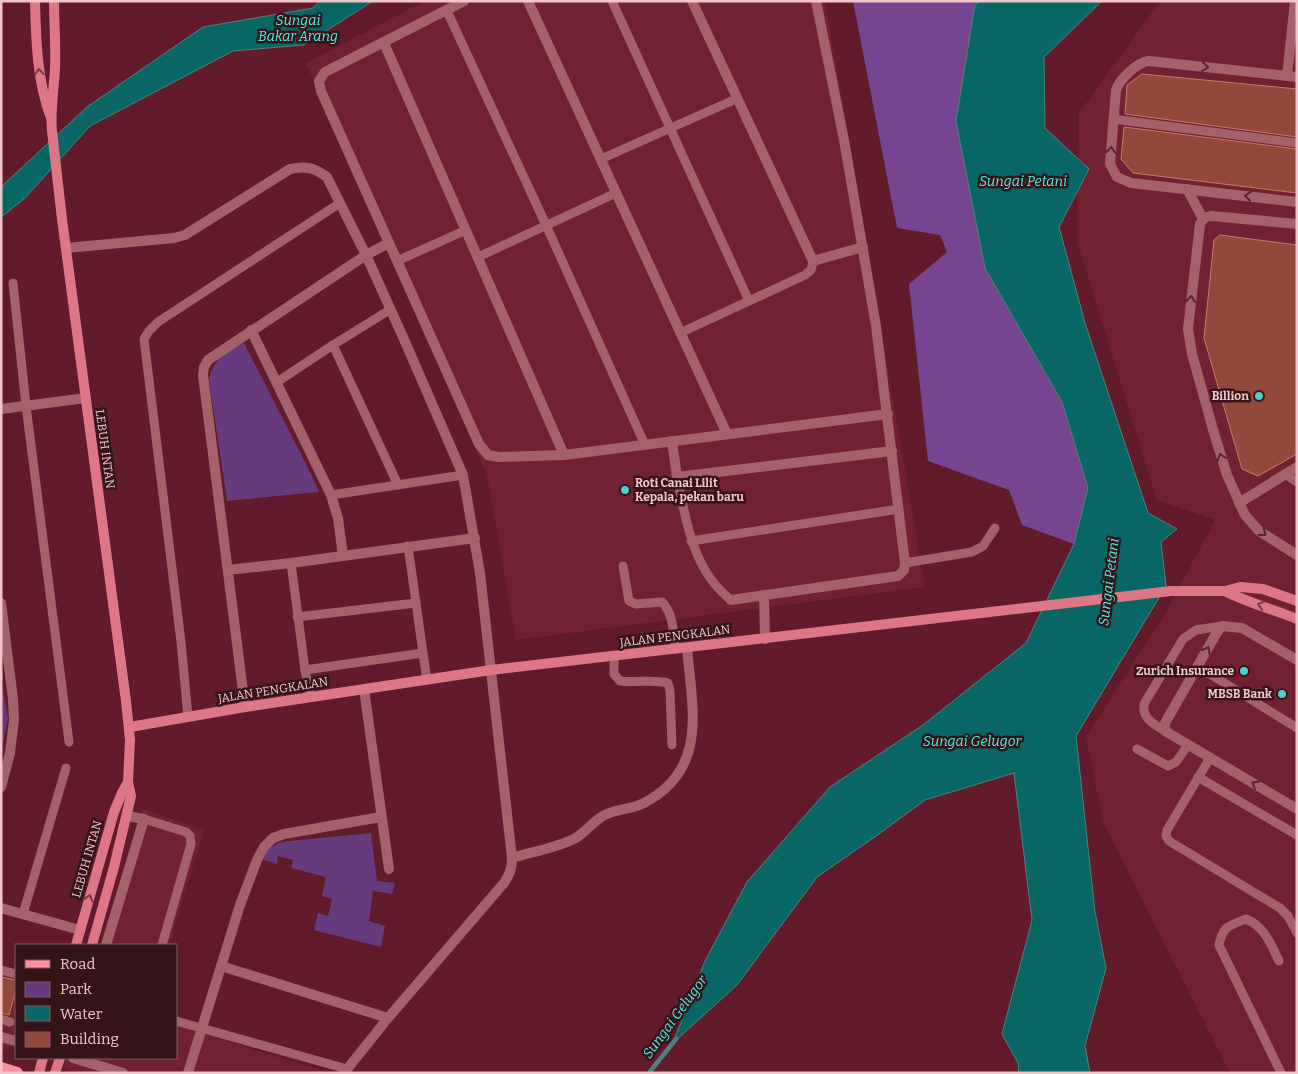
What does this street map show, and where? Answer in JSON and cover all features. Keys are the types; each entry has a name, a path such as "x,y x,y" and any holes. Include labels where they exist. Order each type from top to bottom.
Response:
{"main road":[{"name":"LEBUH INTAN","path":"35,1 39,73 44,99 51,119"},
{"name":"LEBUH INTAN","path":"54,1 56,62 51,119 52,131 130,726 128,782 131,796 92,944"},
{"name":"JALAN PENGKALAN","path":"130,726 491,670 1171,591 1225,591 1240,587 1264,589 1297,601"},
{"name":"JALAN PENGKALAN","path":"1225,591 1240,599 1297,619"},
{"name":"LEBUH INTAN","path":"76,944 114,812 128,782"},
{"path":"39,1073 43,1059"},
{"path":"55,1073 60,1059"},
{"path":"1,1068 17,1073"}],"street":[{"path":"464,1 325,72 319,81 321,91 479,444 488,455 498,457 564,455 888,414"},
{"path":"528,1 727,434"},
{"path":"692,1 813,262 863,247"},
{"path":"731,600 898,576 904,570 905,563 878,336 844,140 816,1"},
{"path":"1295,1 1292,77 1149,60 1143,61 1118,85 1116,90 1110,164 1118,177 1131,182 1297,202"},
{"path":"384,43 564,455"},
{"path":"66,248 174,238 184,235 290,169 303,166 317,169 327,177 366,255 463,475 475,538 491,670 512,858 509,876 345,1071"},
{"path":"1187,189 1203,219"},
{"path":"1297,224 1212,216 1207,216 1203,219 1200,224 1188,319 1188,339 1214,433 1227,475 1239,502 1251,524 1274,542 1297,555"},
{"path":"245,707 203,375 204,367 208,360 251,330 366,255 389,243"},
{"path":"251,330 331,496 338,518 343,556"},
{"path":"1,409 86,398"},
{"path":"672,441 677,477 892,450"},
{"path":"1239,502 1297,467"},
{"path":"228,570 475,538"},
{"path":"764,595 765,639"},
{"path":"1,603 14,720 10,753 1,787"},
{"path":"1296,806 1165,731 1165,724 1222,626 1242,628 1297,660"},
{"path":"512,858 573,840 605,815 644,803 666,787 679,774 691,748 693,721 687,648"},
{"path":"364,689 389,869"},
{"path":"106,944 144,819 127,816"},
{"path":"188,1073 240,905 264,847 273,838 284,834 381,817"},
{"path":"1,908 80,930"},
{"path":"221,966 388,1018"},
{"path":"1,1037 15,1041"},
{"path":"78,1059 123,1073"}],"lane":[{"path":"612,1 750,301"},
{"path":"446,10 546,225 644,445"},
{"path":"601,159 736,99"},
{"path":"1113,119 1297,143"},
{"path":"478,257 616,194"},
{"path":"188,717 180,632 144,340 149,330 158,322 340,203"},
{"path":"397,262 466,230"},
{"path":"680,333 805,275 810,270 813,262"},
{"path":"13,283 26,406 69,742"},
{"path":"277,382 391,309"},
{"path":"333,345 398,485"},
{"path":"1286,474 1297,482"},
{"path":"331,496 463,475"},
{"path":"677,477 691,541 709,579 719,591 731,600"},
{"path":"691,541 899,509"},
{"path":"905,563 972,552 983,546 995,528"},
{"path":"408,546 427,680"},
{"path":"291,563 310,697"},
{"path":"622,566 629,601 636,604 662,602 667,607 671,618 676,649"},
{"path":"298,617 416,602"},
{"path":"1165,731 1147,719 1143,711 1144,704 1183,639 1196,630 1222,626"},
{"path":"305,670 423,653"},
{"path":"614,656 614,674 620,681 632,683 660,681 668,683 672,745"},
{"path":"1197,666 1297,728"},
{"path":"1137,749 1168,766 1176,762 1188,745"},
{"path":"1210,758 1167,830 1168,842 1272,902 1288,916 1297,933"},
{"path":"23,914 66,768"},
{"path":"1198,777 1297,835"},
{"path":"144,819 186,832 190,836 191,844 162,944"},
{"path":"1279,961 1260,926 1253,922 1246,919 1229,926 1222,932 1219,945 1281,1073"},
{"path":"1,970 15,974"},
{"path":"178,1022 345,1071"}],"shaded area":[{"path":"425,1 825,1 925,587 516,640 487,475 306,63"},
{"path":"853,1 979,1 975,5 956,121 985,268 1062,402 1088,488 1074,544 1022,525 1009,490 928,461 909,284 947,252 940,235 897,228"},
{"path":"1160,1 1297,1 1297,1073 1230,1073 1103,822 1086,736 1164,616 1215,520 1157,501 1077,241 1079,113"},
{"path":"142,809 204,830 169,944 100,944"},
{"path":"1,973 15,978 15,1044 1,1051"},
{"path":"178,1026 329,1073 79,1073 63,1068 66,1059 178,1059"}],"green space":[{"path":"244,343 319,492 227,501 209,380 213,367 221,357"},
{"path":"1,680 8,718 3,743 1,743"},
{"path":"371,833 377,881 395,883 392,894 373,891 369,921 385,926 381,947 314,930 318,913 328,916 332,899 322,896 326,877 291,868 293,860 278,856 277,864 263,860 267,850 280,842"}],"water":[{"name":"Sungai Bakar Arang","path":"320,1 373,1 304,45 233,51 90,126 24,199 1,217 1,187 87,107 203,27 313,8"},
{"name":"Sungai Petani","path":"979,1 1102,1 1044,57 1045,128 1089,169 1059,227 1085,323 1148,513 1177,529 1161,542 1166,586 1076,736 1095,912 1106,968 1085,1046 1090,1073 1019,1073 1018,1063 1002,1034 1032,920 1014,773 925,800 817,877 737,985 673,1043 705,961 747,882 830,787 923,725 1026,643 1074,544 1088,488 1062,402 985,268 956,121 975,5"}],"building":[{"path":"1142,74 1297,89 1297,137 1125,114 1127,85"},
{"path":"1124,127 1297,149 1297,193 1133,173 1121,159"},
{"name":"Billion","path":"1220,235 1297,245 1297,454 1258,476 1242,469 1204,338 1214,240"},
{"path":"1,977 15,980 15,994 9,1015 1,1013"}],"waterway":[{"name":"Sungai Gelugor","path":"649,1073 676,1039"}],"place":[{"name":"Billion","path":"1259,396"},
{"name":"Roti Canai Lilit Kepala, pekan baru","path":"625,490"},
{"name":"Zurich Insurance","path":"1244,671"},
{"name":"MBSB Bank","path":"1282,694"}]}
